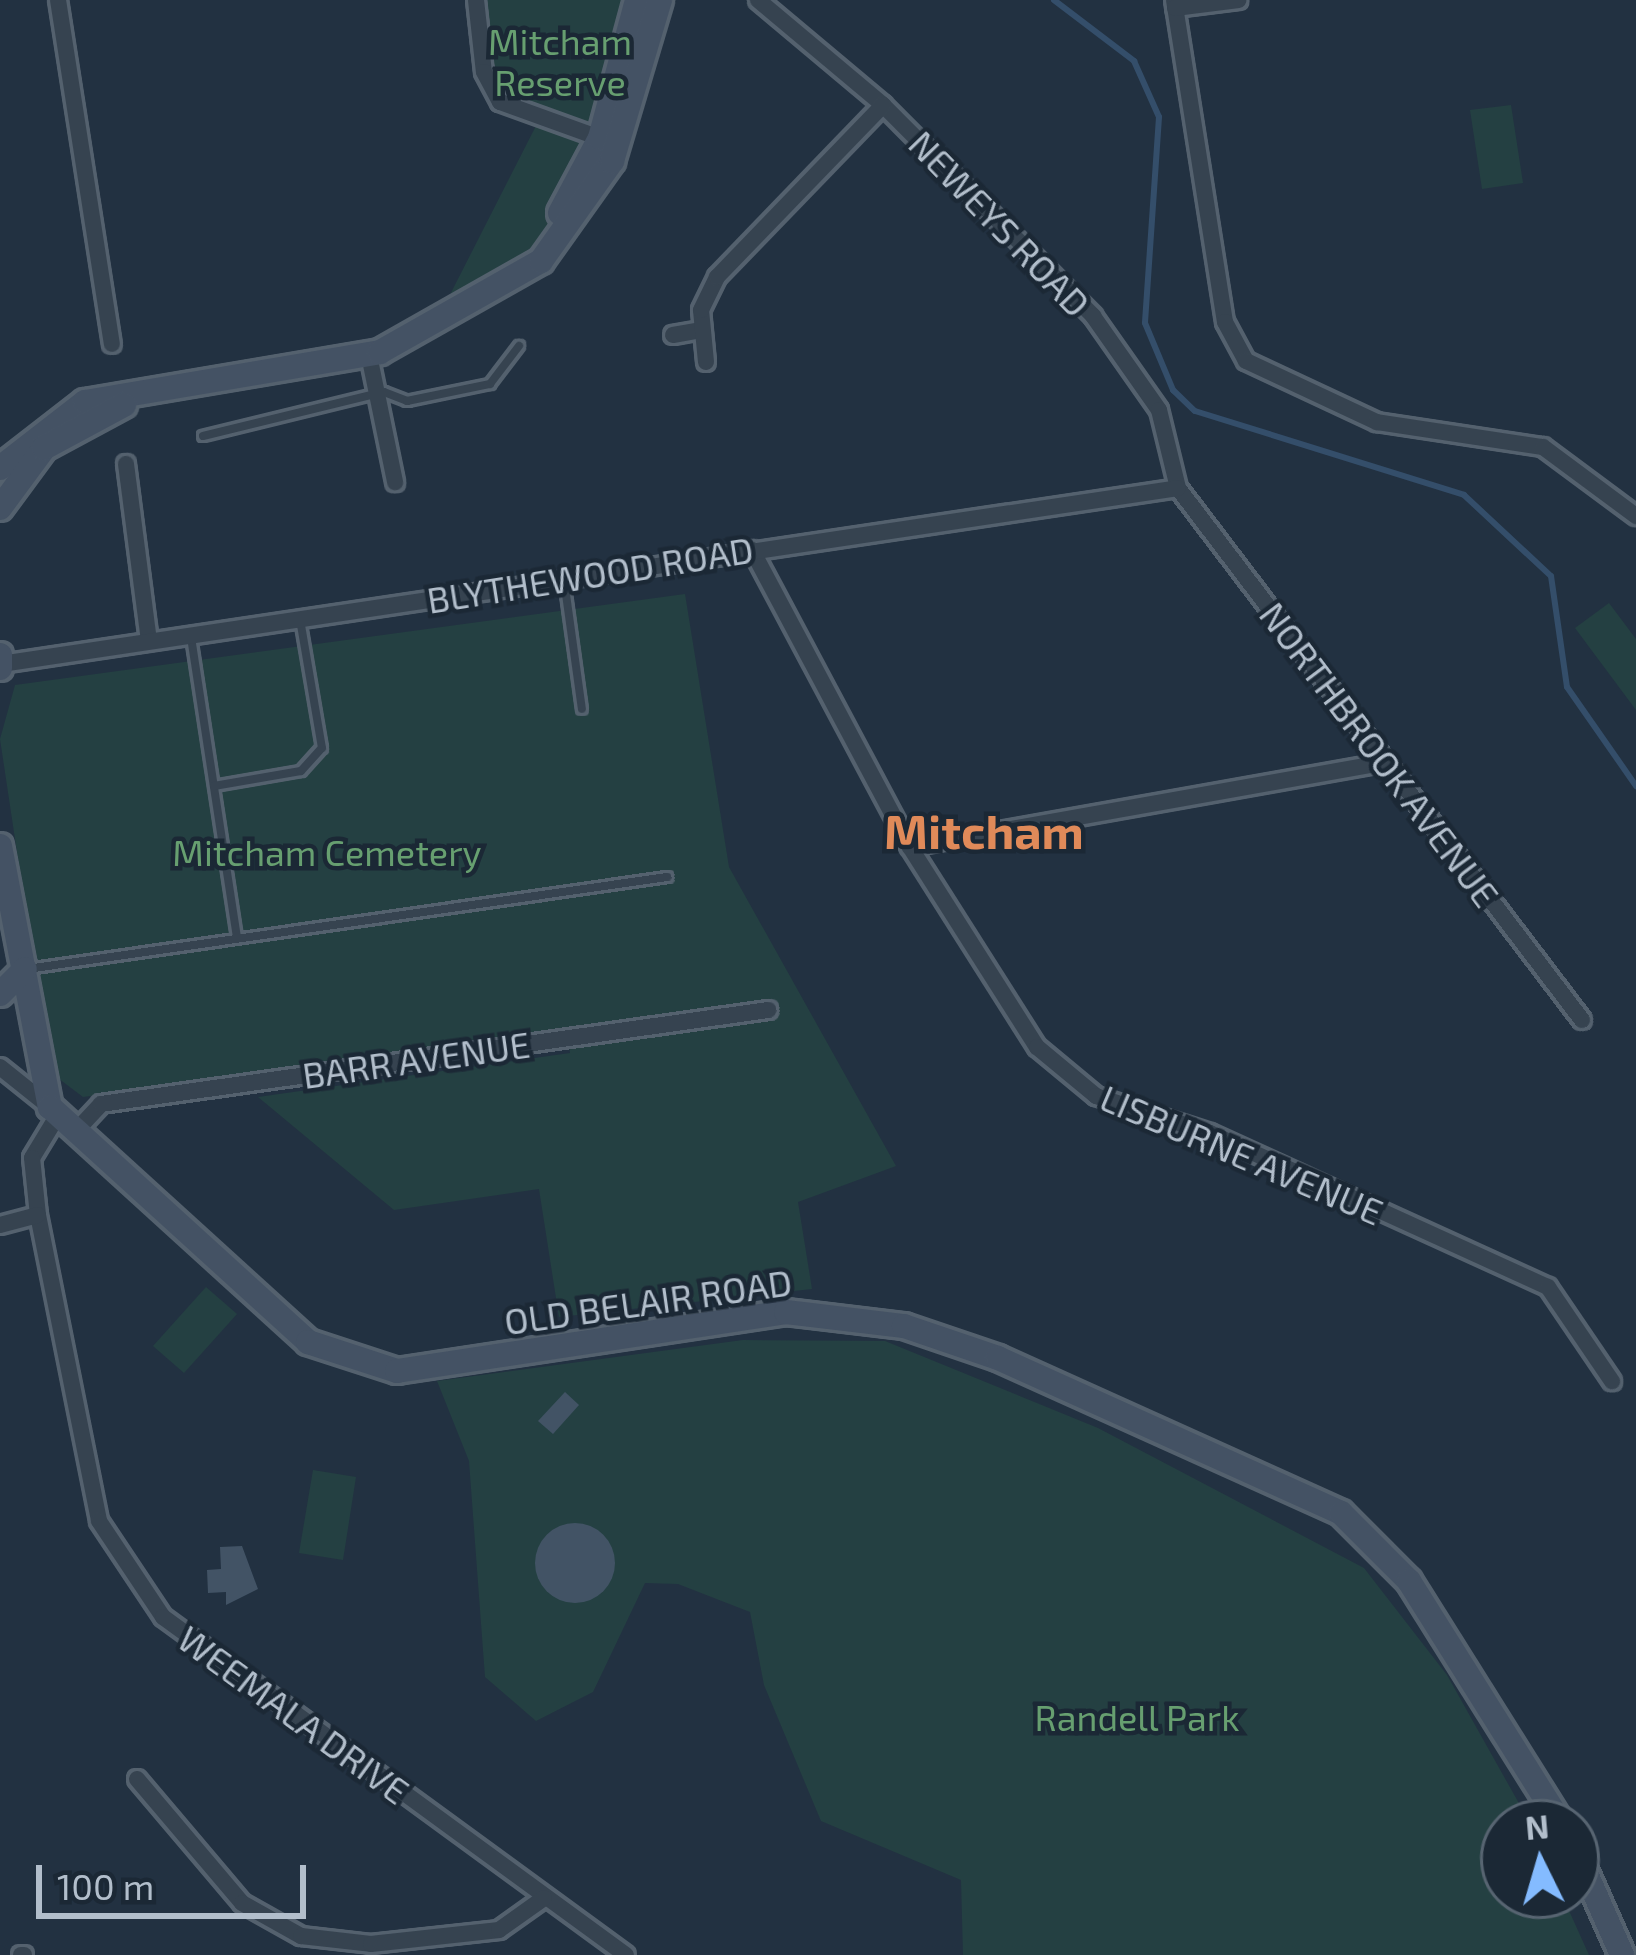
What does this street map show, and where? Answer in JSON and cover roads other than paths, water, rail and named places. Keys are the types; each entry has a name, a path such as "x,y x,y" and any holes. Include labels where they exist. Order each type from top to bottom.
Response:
{"main road":[{"path":"609,142 637,0"},
{"path":"0,467 49,419 153,392 369,355 503,286 609,142 661,0"},
{"path":"0,508 44,448 153,392"},
{"path":"0,655 0,666"},
{"path":"0,846 61,1118"},
{"path":"0,994 26,969"},
{"name":"OLD BELAIR ROAD","path":"61,1118 341,1359 438,1368 786,1312 859,1317 998,1358 1313,1496 1408,1581 1546,1799"},
{"path":"1600,1905 1622,1955"}],"street":[{"path":"58,0 112,344"},
{"path":"476,0 484,72 500,102 609,142"},
{"name":"NEWEYS ROAD","path":"758,0 883,104 1093,316 1159,410 1178,453 1178,488"},
{"path":"1238,0 1174,4 1225,322 1246,361 1283,387 1429,434 1544,447 1636,516"},
{"path":"706,362 701,330 717,278 883,104"},
{"path":"673,335 701,330"},
{"path":"369,355 384,392 395,482"},
{"path":"126,464 149,641"},
{"name":"BLYTHEWOOD ROAD","path":"0,666 1178,488"},
{"name":"NORTHBROOK AVENUE","path":"1178,488 1582,1020"},
{"name":"LISBURNE AVENUE","path":"752,550 910,847 1037,1047 1096,1096 1210,1133 1548,1287 1612,1381"},
{"path":"910,847 1385,762"},
{"name":"BARR AVENUE","path":"61,1118 101,1103 768,1010"},
{"path":"0,1067 61,1118"},
{"name":"WEEMALA DRIVE","path":"61,1118 32,1158 38,1215 99,1521 163,1617 626,1955"},
{"path":"0,1226 38,1215"},
{"path":"136,1779 242,1903 301,1936 370,1944 500,1930 544,1898"}],"lane":[{"path":"203,436 384,392 407,401 490,384 519,346"},
{"path":"564,578 582,709"},
{"path":"214,786 301,771 322,748 299,618"},
{"path":"191,634 237,938"},
{"path":"26,969 667,877"}],"waterway":[{"path":"1054,0 1134,61 1159,117 1145,323 1173,390 1195,411 1464,495 1551,576 1567,687 1636,786"}],"district":[{"name":"Mitcham","path":"984,831"}],"park label":[{"name":"Mitcham Reserve","path":"560,60"},
{"name":"Mitcham Cemetery","path":"327,852"},
{"name":"Randell Park","path":"1137,1717"}]}
